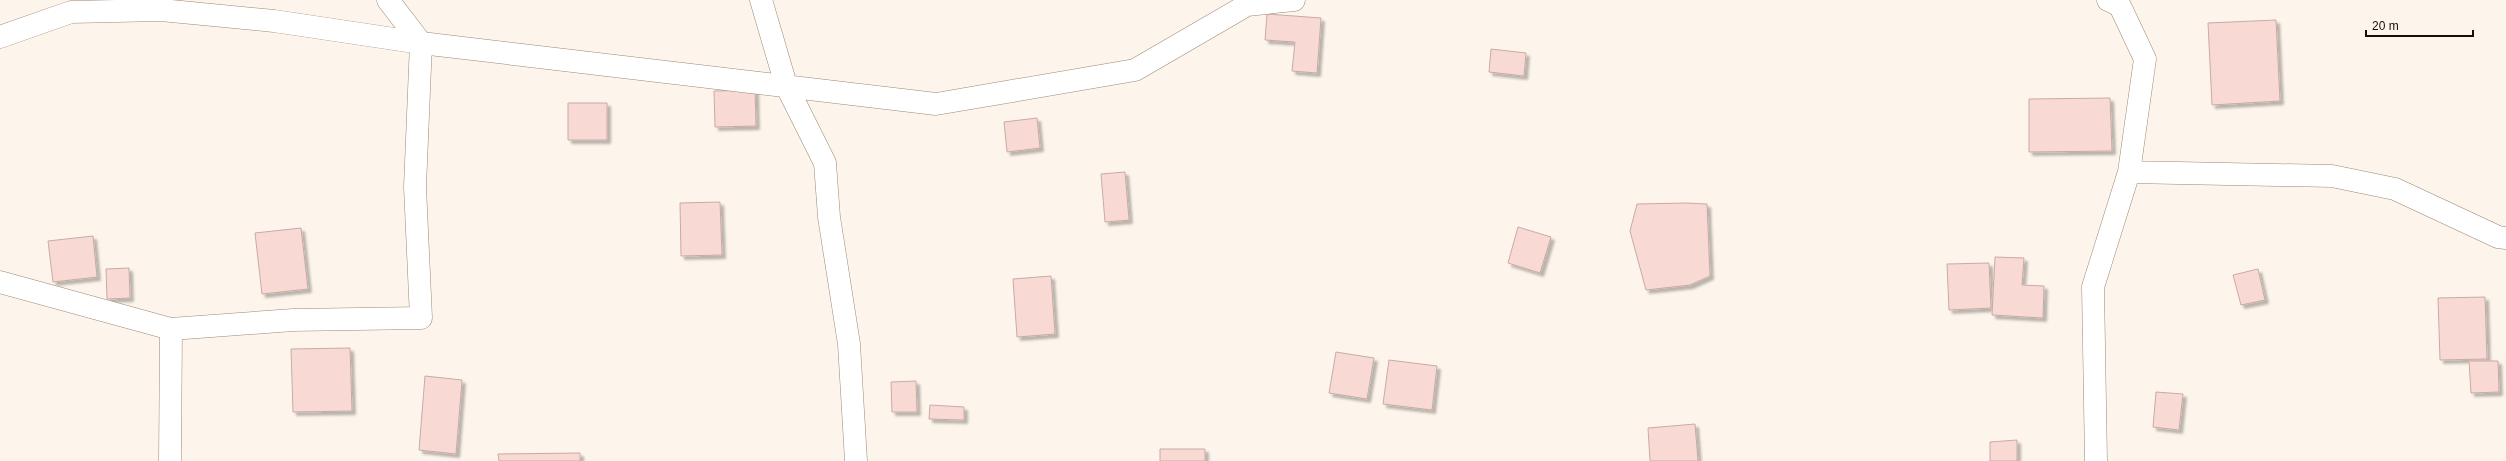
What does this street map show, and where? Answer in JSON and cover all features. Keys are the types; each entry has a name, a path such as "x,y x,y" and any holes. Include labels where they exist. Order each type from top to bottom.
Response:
{"street":[{"path":"0,282 171,329 293,320 421,318 415,187 421,42 388,0"},
{"path":"760,0 786,85 825,163 829,218 849,344 856,461"},
{"path":"0,37 71,12 161,10 274,21 421,42 936,104 1134,70 1247,5 1270,1 1294,0"},
{"path":"2096,461 2093,287 2129,172 2145,59 2120,6 2108,0"},
{"path":"2129,172 2332,176 2395,189 2498,237 2506,238"},
{"path":"170,461 171,329"}],"building":[{"path":"1267,14 1321,18 1317,73 1292,71 1295,42 1265,40"},
{"path":"2276,20 2280,101 2212,105 2208,23"},
{"path":"1491,49 1526,53 1524,76 1489,72"},
{"path":"755,90 756,126 715,127 714,91"},
{"path":"2110,98 2112,151 2029,152 2029,99"},
{"path":"568,103 607,103 607,140 568,140"},
{"path":"1037,118 1040,148 1007,152 1004,122"},
{"path":"1125,172 1129,220 1105,222 1101,174"},
{"path":"720,202 722,255 681,256 680,203"},
{"path":"1637,204 1707,204 1710,276 1690,285 1646,290 1630,231"},
{"path":"1518,227 1551,237 1540,273 1508,263"},
{"path":"301,228 308,289 262,294 255,233"},
{"path":"93,236 97,277 53,282 48,241"},
{"path":"1995,257 2024,258 2022,285 2044,286 2043,318 1992,315"},
{"path":"1989,263 1991,308 1949,310 1947,264"},
{"path":"129,268 130,298 107,299 106,269"},
{"path":"2258,269 2265,300 2241,305 2233,275"},
{"path":"1051,276 1055,334 1017,337 1013,279"},
{"path":"2485,297 2487,359 2440,360 2438,298"},
{"path":"350,348 352,411 293,412 291,349"},
{"path":"1336,352 1374,358 1367,399 1329,393"},
{"path":"1389,360 1437,366 1432,410 1383,404"},
{"path":"2469,361 2498,361 2499,392 2471,393"},
{"path":"425,376 462,380 456,454 419,450"},
{"path":"916,381 917,412 892,412 891,382"},
{"path":"2156,392 2183,394 2179,430 2153,427"},
{"path":"930,405 964,407 964,420 929,419"},
{"path":"1695,424 1698,461 1650,461 1648,428"},
{"path":"2017,440 2017,461 1990,461 1990,442"},
{"path":"1160,449 1205,449 1205,461 1160,461"},
{"path":"580,453 580,461 499,461 498,454"}]}
